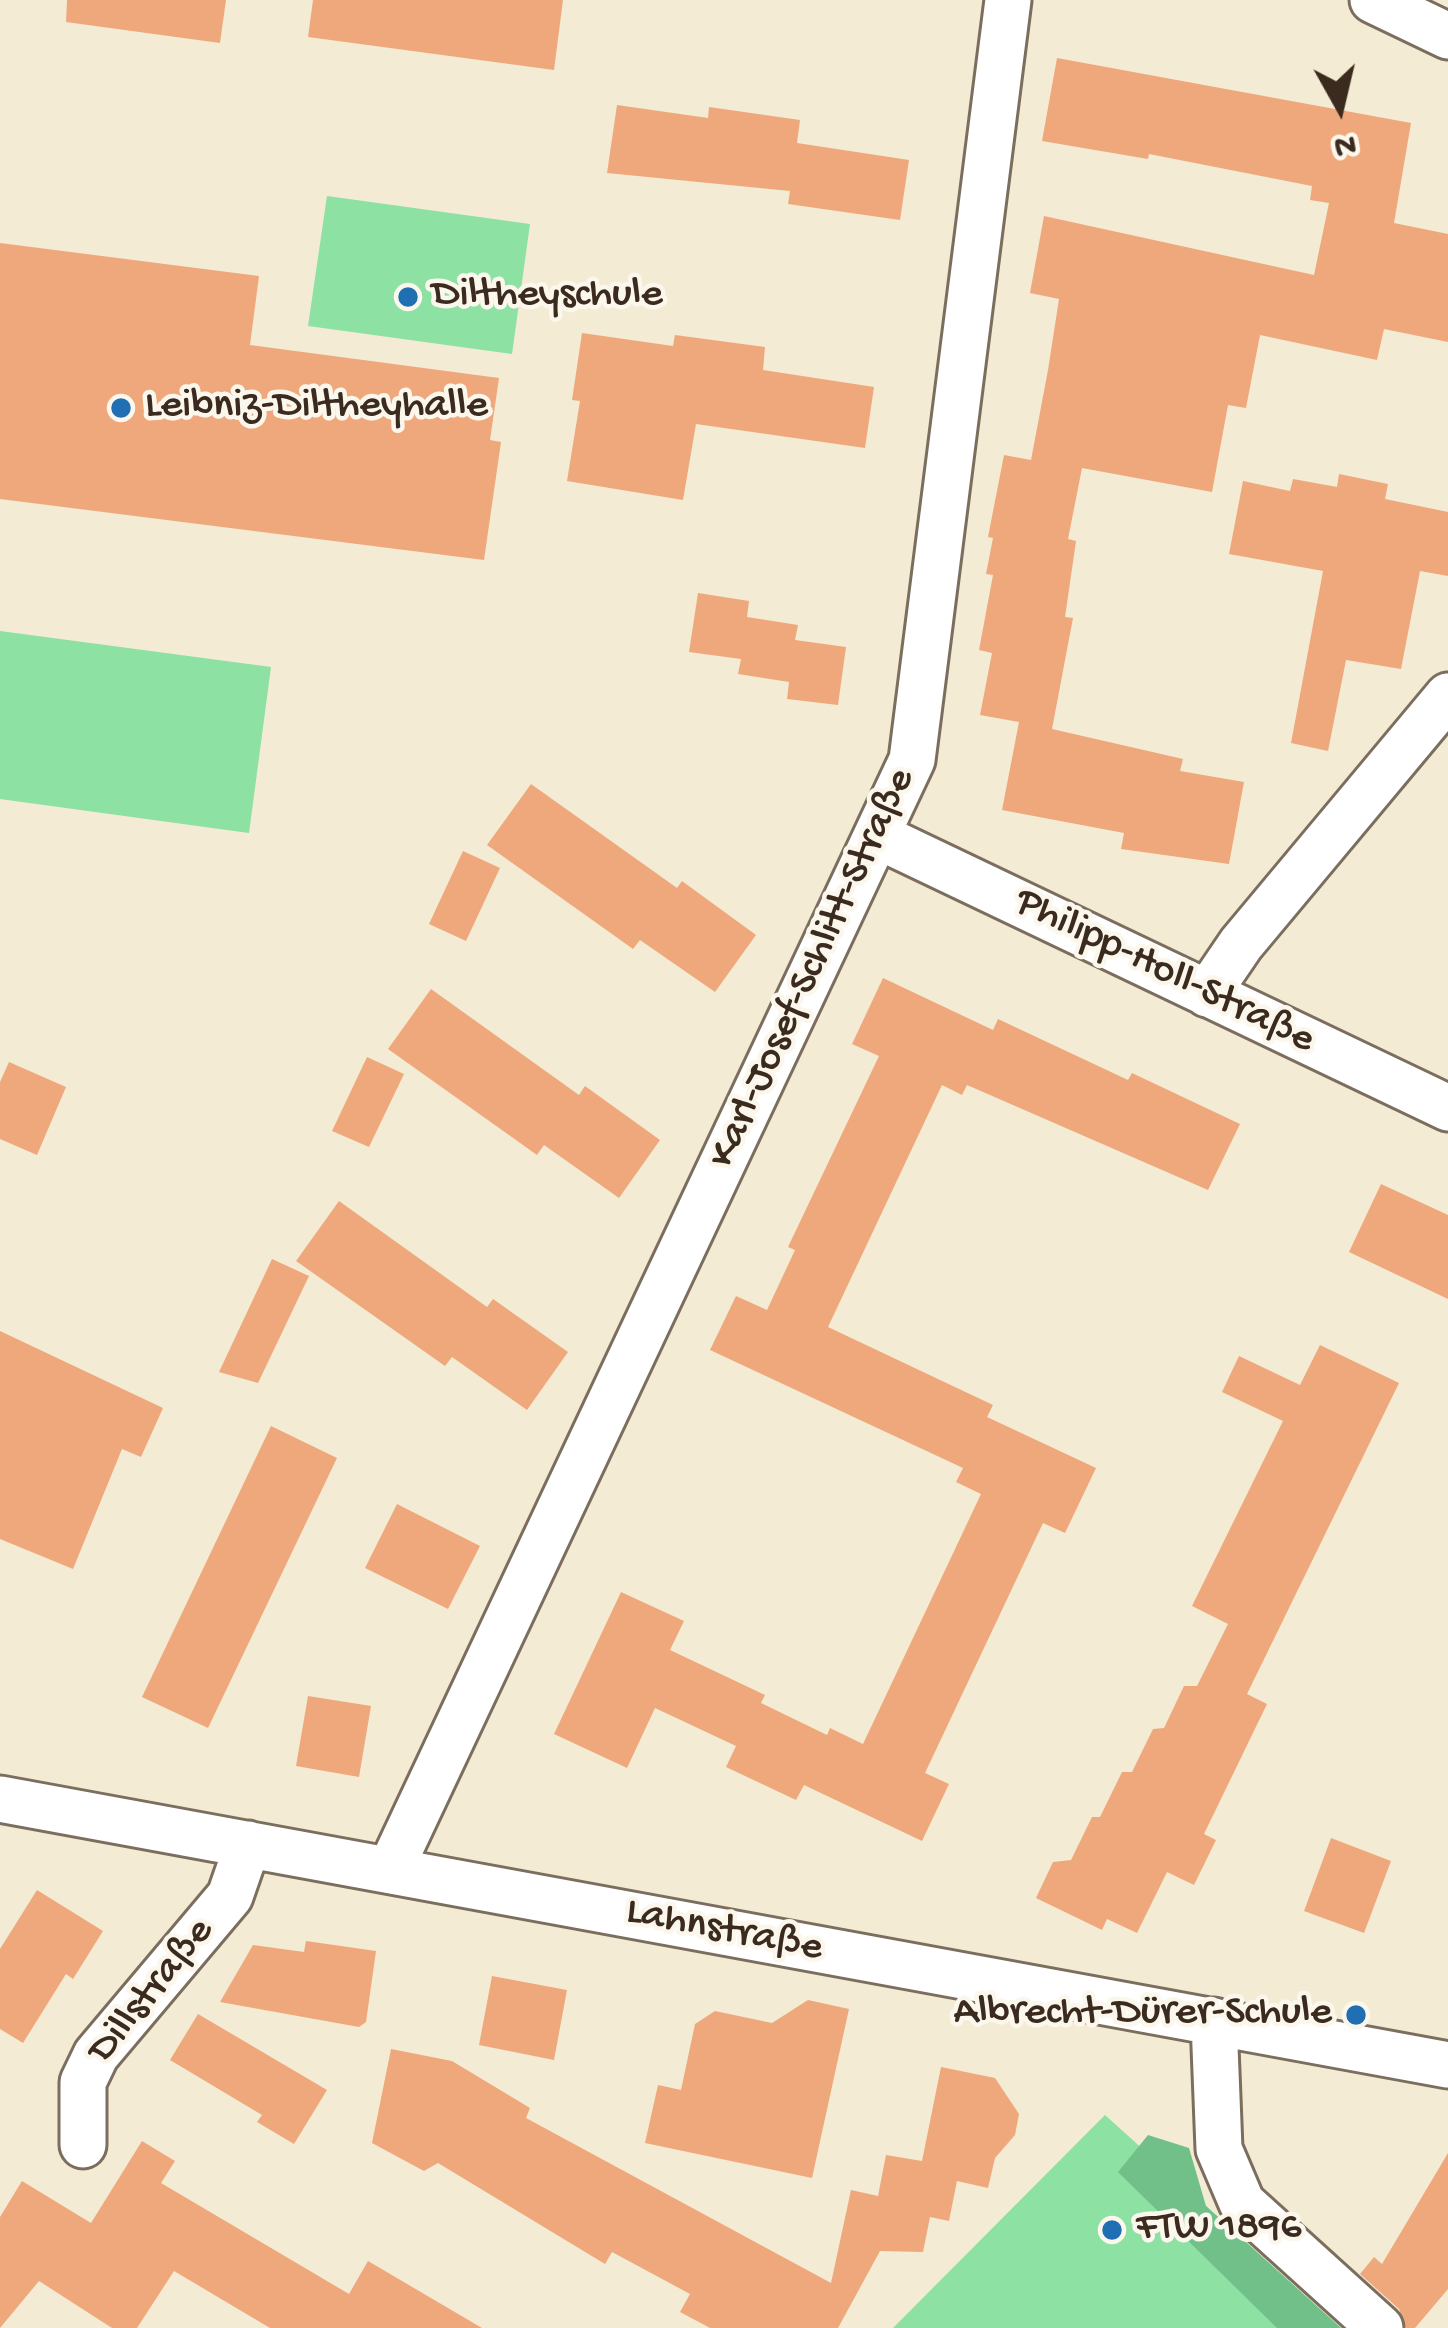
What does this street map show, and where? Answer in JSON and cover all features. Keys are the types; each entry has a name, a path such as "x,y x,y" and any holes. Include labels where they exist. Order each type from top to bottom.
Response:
{"street":[{"name":"Karl-Josef-Schlitt-Straße","path":"390,1870 880,837 912,760 1008,0"},
{"path":"1373,0 1448,36"},
{"path":"1207,994 1240,944 1448,696"},
{"name":"Philipp-Holl-Straße","path":"880,837 1448,1108"},
{"name":"Lahnstraße","path":"0,1798 1448,2065"},
{"name":"Dillstraße","path":"83,2145 82,2082 96,2055 230,1896 248,1844"},
{"path":"1214,2021 1220,2149 1242,2203 1277,2240 1380,2328"}],"green space":[{"path":"327,196 530,224 512,354 308,326"},
{"path":"0,631 271,667 249,833 0,799"},
{"name":"FTW 1896","path":"1105,2115 1341,2328 893,2328"},
{"path":"1148,2135 1189,2148 1206,2206 1341,2328 1277,2328 1118,2172"}],"building":[{"path":"67,0 226,0 220,43 66,22"},
{"path":"313,0 563,0 554,70 308,37"},
{"path":"1057,58 1411,123 1394,223 1448,234 1448,342 1384,329 1377,360 1260,335 1246,408 1228,405 1212,492 1082,468 1068,539 1076,541 1065,617 1073,618 1052,729 1183,759 1180,771 1244,782 1229,864 1121,849 1124,833 1002,810 1019,722 980,715 992,653 979,650 993,575 986,574 993,538 988,537 1004,455 1031,460 1048,370 1059,299 1030,293 1044,216 1314,275 1329,203 1310,200 1312,186 1149,154 1148,159 1042,141"},
{"path":"617,105 708,118 709,107 800,120 797,143 909,160 900,220 788,204 790,191 607,173"},
{"path":"0,243 259,276 250,345 499,378 490,440 501,442 484,560 0,499"},
{"path":"582,333 673,346 675,335 765,347 763,370 874,387 865,448 696,424 683,500 567,481 580,401 572,400"},
{"path":"1339,474 1388,484 1385,499 1448,512 1448,576 1420,571 1401,669 1346,660 1328,751 1291,743 1323,571 1229,554 1243,481 1290,491 1293,479 1337,487"},
{"path":"698,593 749,601 747,617 798,625 795,640 846,647 838,705 787,699 789,682 738,674 741,659 689,652"},
{"path":"531,784 677,888 682,881 756,935 715,992 640,940 633,949 487,845"},
{"path":"463,851 500,868 466,941 429,924"},
{"path":"883,978 993,1030 998,1019 1128,1080 1132,1073 1240,1124 1208,1190 967,1085 962,1095 942,1085 828,1327 993,1405 987,1417 1096,1468 1065,1533 1043,1523 925,1773 949,1784 922,1841 804,1785 796,1800 726,1767 736,1746 655,1708 627,1768 554,1734 621,1592 684,1621 670,1650 765,1695 761,1703 827,1735 830,1728 863,1744 981,1494 956,1482 963,1468 710,1350 736,1296 767,1310 795,1250 788,1247 879,1056 852,1044"},
{"path":"431,989 579,1095 585,1086 660,1140 619,1198 544,1145 537,1155 388,1049"},
{"path":"367,1057 404,1074 369,1147 332,1131"},
{"path":"9,1062 66,1087 37,1155 0,1139 0,1082"},
{"path":"1381,1184 1448,1215 1448,1299 1349,1252"},
{"path":"339,1201 487,1307 493,1299 568,1352 527,1410 452,1357 445,1366 296,1261"},
{"path":"272,1259 309,1276 258,1383 219,1372"},
{"path":"0,1331 163,1408 141,1457 122,1449 73,1569 0,1539"},
{"path":"1320,1345 1399,1383 1247,1694 1267,1704 1204,1834 1216,1840 1194,1885 1167,1872 1137,1933 1107,1919 1102,1930 1036,1898 1053,1862 1071,1860 1122,1772 1132,1772 1153,1729 1164,1728 1184,1686 1197,1686 1228,1624 1192,1606 1283,1421 1222,1392 1239,1356 1300,1385"},
{"path":"271,1426 337,1458 208,1728 142,1697"},
{"path":"397,1504 480,1546 448,1609 365,1568"},
{"path":"308,1696 371,1706 359,1777 296,1766"},
{"path":"1331,1838 1391,1861 1364,1933 1304,1911"},
{"path":"37,1890 103,1931 73,1979 66,1974 23,2043 0,2029 0,1949"},
{"path":"306,1941 376,1951 366,2022 359,2027 220,2002 253,1945 304,1952"},
{"path":"492,1976 567,1990 554,2060 479,2045"},
{"path":"808,2000 849,2009 812,2178 645,2143 658,2085 681,2090 695,2024 715,2011 772,2023"},
{"path":"198,2014 327,2090 294,2144 257,2122 262,2115 170,2060"},
{"path":"391,2049 452,2061 530,2108 526,2118 831,2283 851,2190 878,2196 886,2155 922,2161 941,2067 995,2078 1019,2114 1015,2135 995,2158 988,2188 957,2181 949,2221 930,2217 923,2252 880,2251 838,2328 710,2328 680,2312 690,2294 612,2252 605,2264 438,2163 424,2171 372,2143"},
{"path":"142,2141 175,2161 161,2183 349,2294 368,2261 482,2328 270,2328 174,2271 137,2328 112,2328 39,2281 0,2328 0,2217 22,2181 91,2223"},
{"path":"1448,2153 1448,2289 1415,2328 1406,2328 1399,2309 1360,2274 1374,2257 1382,2264"}],"place":[{"name":"Diltheyschule","path":"408,297"},
{"name":"Leibniz-Diltheyhalle","path":"121,408"},
{"name":"Albrecht-Dürer-Schule","path":"1356,2015"},
{"name":"FTW 1896","path":"1112,2230"}]}
